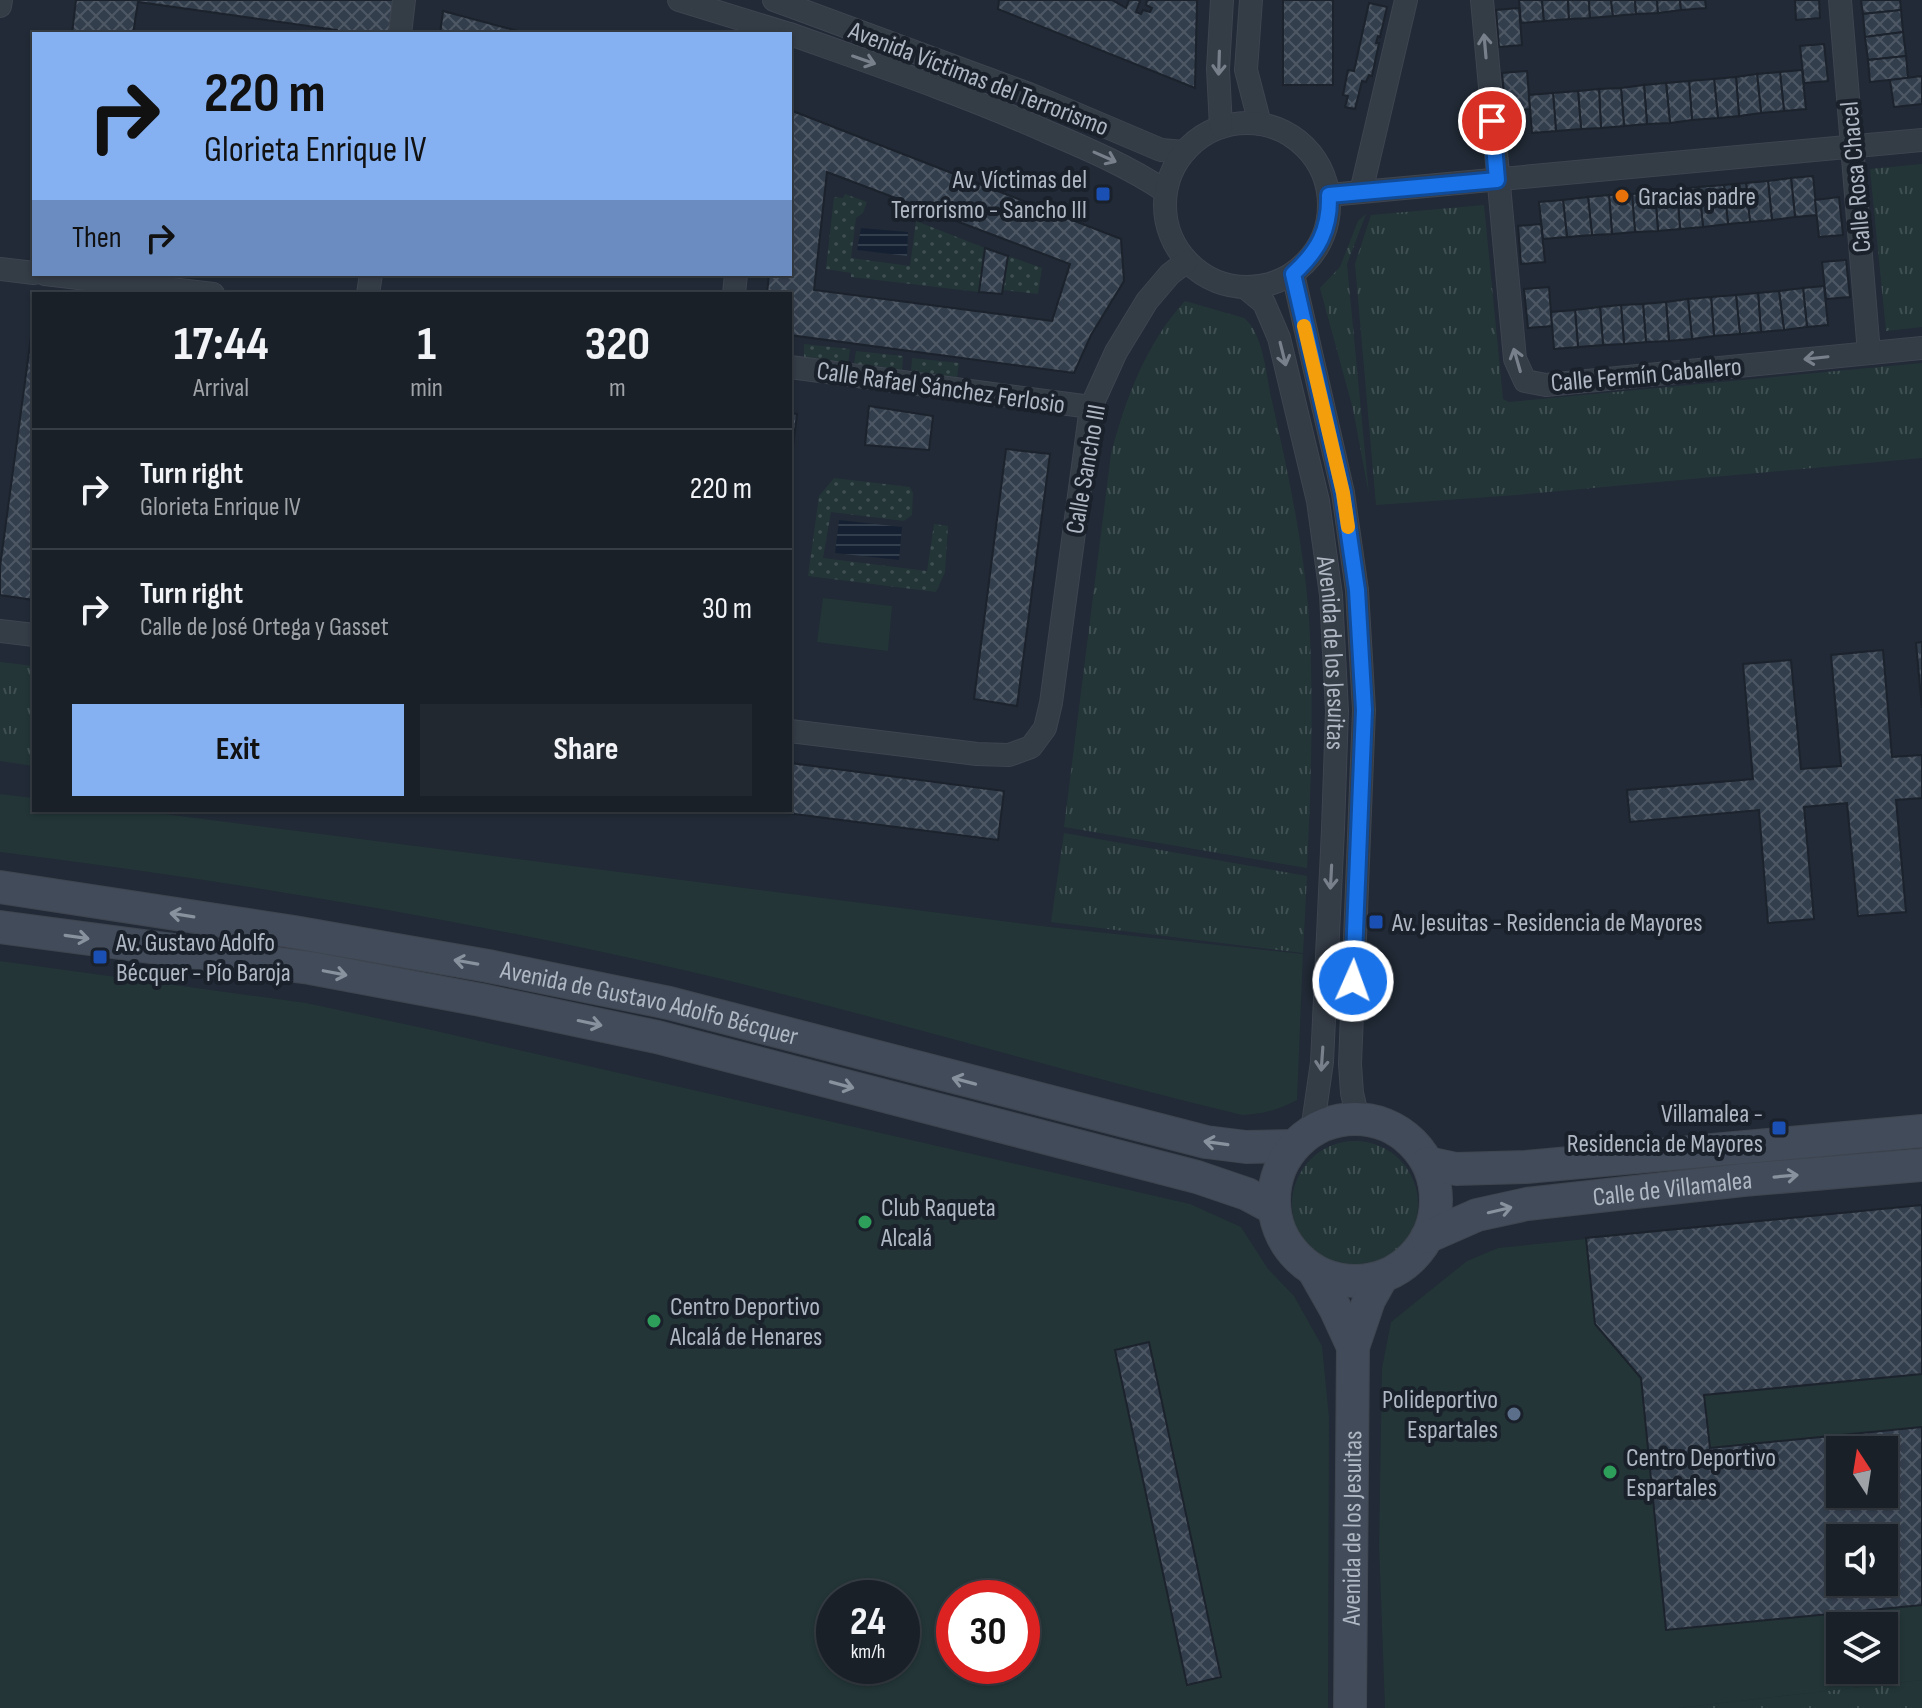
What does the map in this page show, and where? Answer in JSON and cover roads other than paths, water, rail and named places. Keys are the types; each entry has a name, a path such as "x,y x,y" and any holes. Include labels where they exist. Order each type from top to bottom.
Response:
{"street":[{"path":"0,6 1,0"},
{"path":"400,32 404,0"},
{"name":"Avenida Víctimas del Terrorismo","path":"679,0 765,30"},
{"path":"765,30 771,0"},
{"name":"Avenida Víctimas del Terrorismo","path":"771,0 1029,94 1161,150 1184,152"},
{"path":"1221,127 1218,69 1222,0"},
{"path":"1251,0 1246,70 1260,124"},
{"path":"1361,192 1406,0"},
{"path":"1482,0 1497,180"},
{"name":"Calle Rosa Chacel","path":"1840,0 1869,353"},
{"name":"Avenida Víctimas del Terrorismo","path":"792,35 1020,120 1123,165 1165,191"},
{"path":"1241,123 1260,124 1286,132 1308,150 1323,171 1329,195 1329,213 1320,244 1293,274 1270,284 1246,288 1216,282 1186,262 1170,237 1165,217 1165,191 1172,170 1184,152 1200,137 1221,127 1241,123"},
{"path":"1329,195 1922,140"},
{"name":"Calle Fermín Caballero","path":"1497,180 1515,359 1525,381 1546,385 1922,348"},
{"name":"Calle Sancho III","path":"792,731 977,754 1009,755 1031,747 1045,728 1051,703 1091,407 1116,352 1147,301 1170,274 1186,262"},
{"path":"0,269 32,273"},
{"name":"Avenida de los Jesuitas","path":"1293,274 1343,493 1357,590 1364,710 1350,1064 1358,1119"},
{"path":"62,276 196,292"},
{"name":"Avenida de los Jesuitas","path":"1246,288 1264,303 1279,338 1318,501 1331,595 1337,711 1322,1062 1318,1107 1303,1138"},
{"name":"Calle Rafael Sánchez Ferlosio","path":"792,367 1091,407"},
{"path":"0,631 32,635"},
{"name":"Avenida de Gustavo Adolfo Bécquer","path":"0,887 294,932 488,966 669,1003 1206,1142 1246,1147 1303,1138"},
{"name":"Avenida de Gustavo Adolfo Bécquer","path":"0,927 310,968 657,1037 1197,1177 1247,1194 1273,1208"},
{"path":"1358,1119 1374,1121 1397,1130 1415,1145 1428,1163 1436,1192 1435,1213 1427,1237 1411,1260 1382,1277 1348,1282 1314,1271 1294,1255 1279,1232 1273,1208 1275,1183 1284,1159 1303,1138 1334,1121 1358,1119"},
{"name":"Calle de Villamalea","path":"1428,1163 1456,1169 1526,1167 1922,1131"},
{"name":"Calle de Villamalea","path":"1427,1237 1477,1215 1527,1204 1743,1180 1922,1165"},
{"name":"Avenida de los Jesuitas","path":"1314,1271 1353,1347"},
{"name":"Avenida de los Jesuitas","path":"1350,1708 1353,1347 1369,1300 1382,1277"}],"water":[{"path":"861,228 908,232 907,256 857,250"},
{"path":"839,520 902,527 899,560 835,553"}],"place":[{"name":"Av. Víctimas del Terrorismo - Sancho III","path":"1103,194"},
{"name":"Gracias padre","path":"1622,196"},
{"name":"Av. Jesuitas - Residencia de Mayores","path":"1376,922"},
{"name":"Av. Gustavo Adolfo Bécquer - Pío Baroja","path":"100,957"},
{"name":"Villamalea - Residencia de Mayores","path":"1779,1128"},
{"name":"Club Raqueta Alcalá","path":"865,1222"},
{"name":"Centro Deportivo Alcalá de Henares","path":"654,1321"},
{"name":"Polideportivo Espartales","path":"1514,1414"},
{"name":"Centro Deportivo Espartales","path":"1610,1472"}]}
